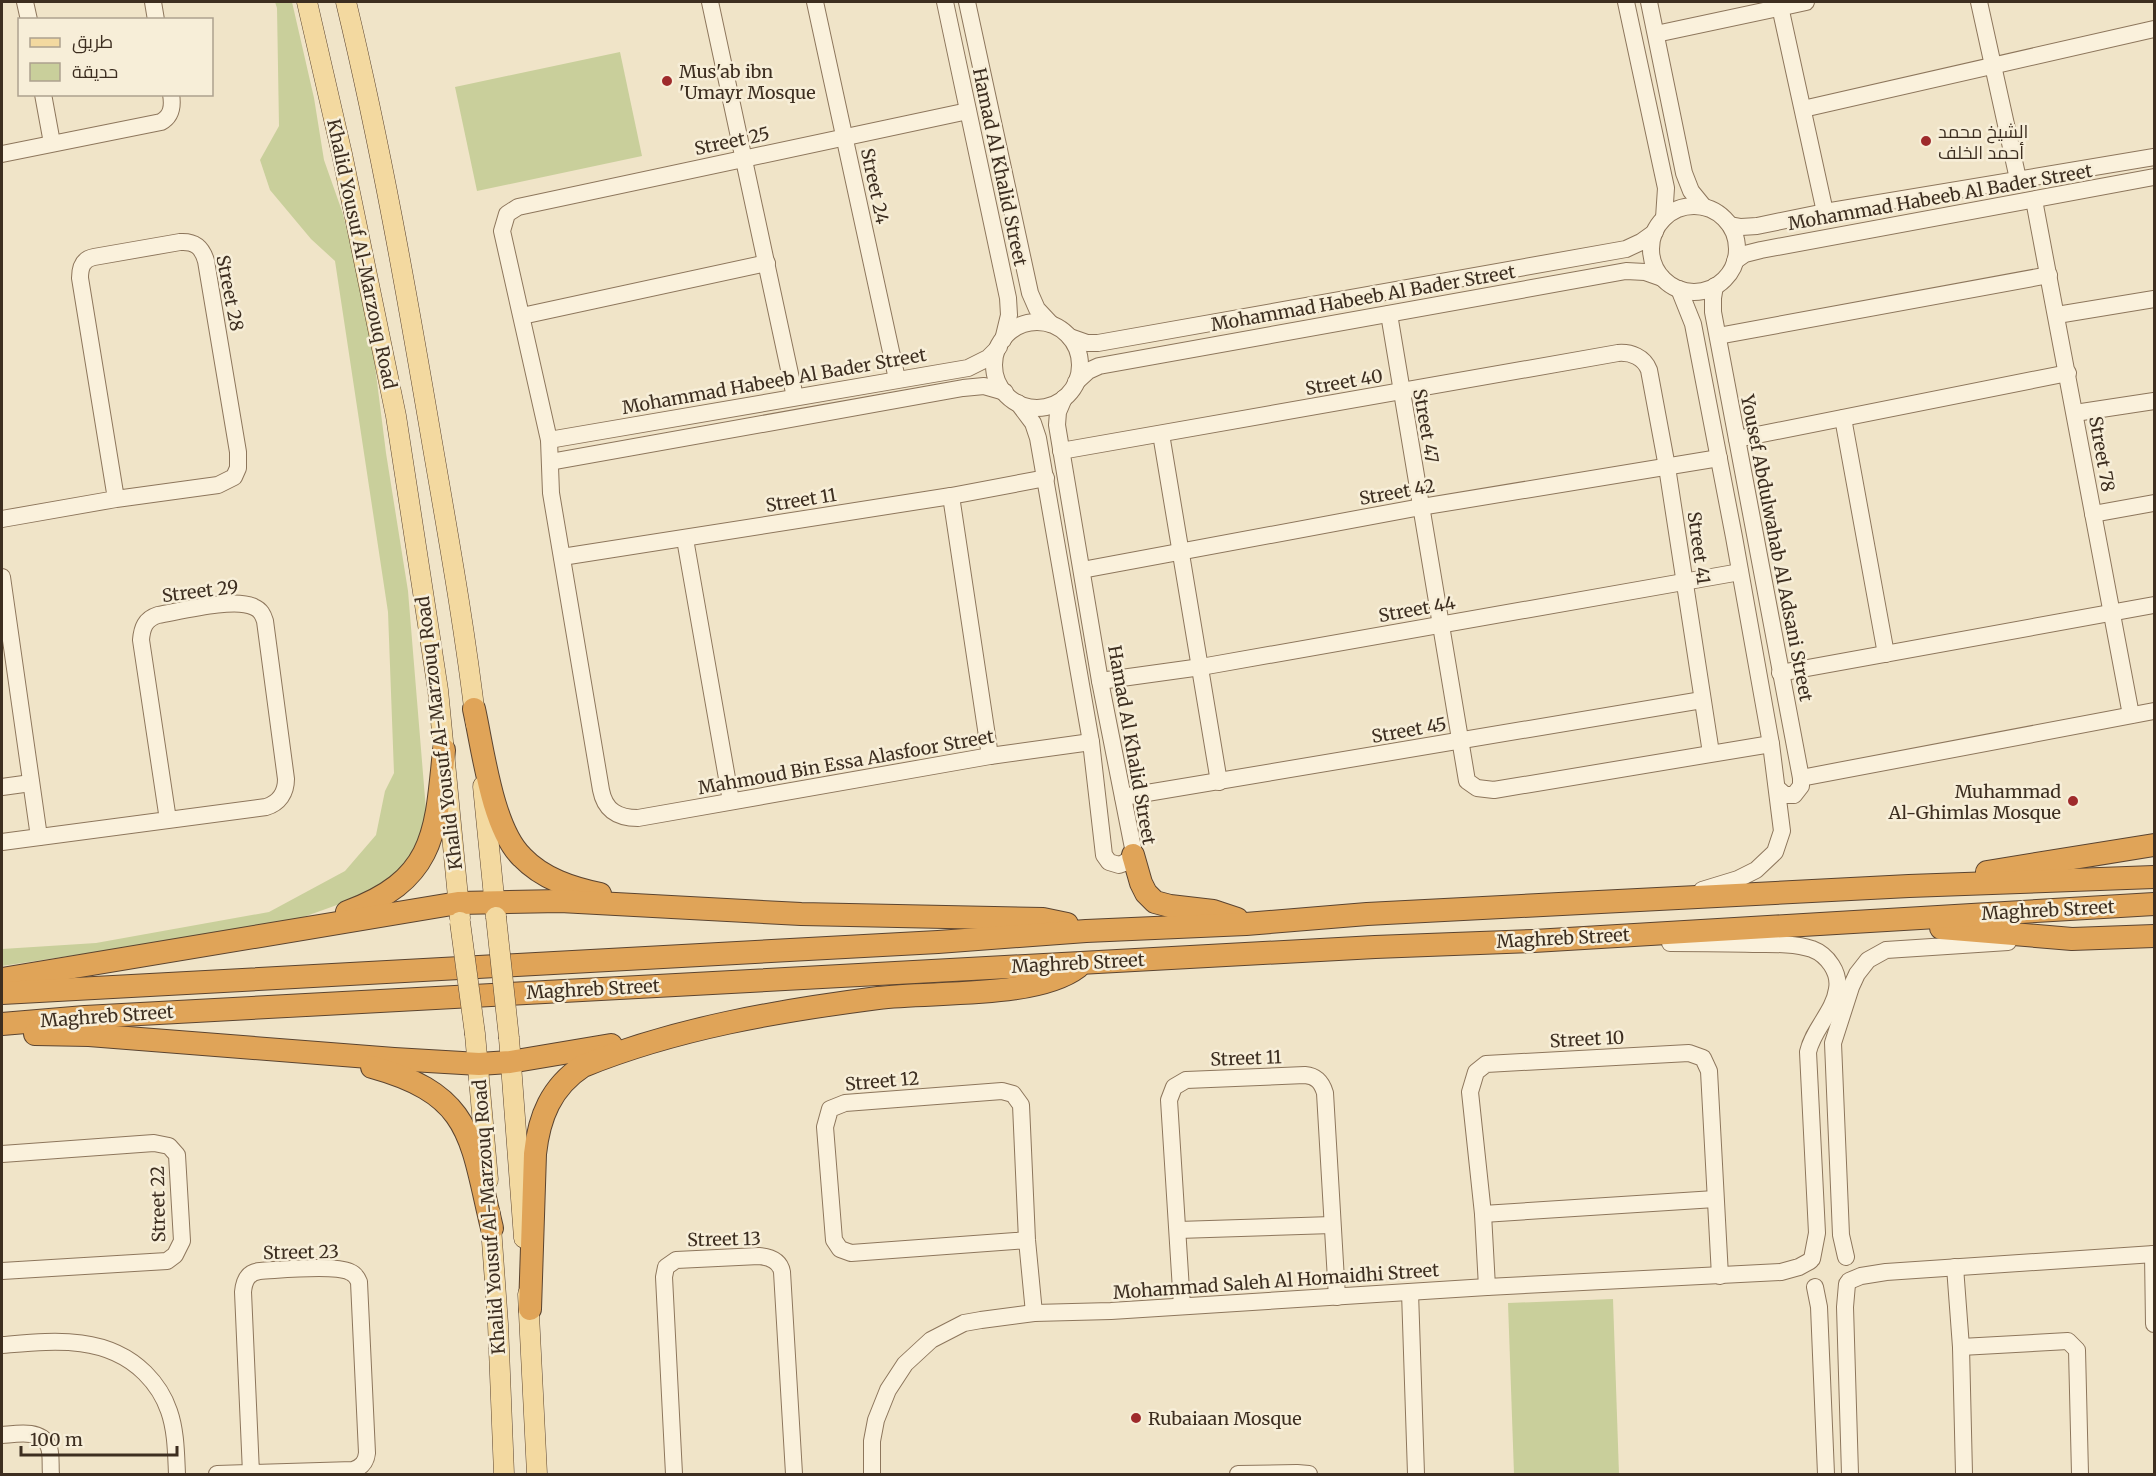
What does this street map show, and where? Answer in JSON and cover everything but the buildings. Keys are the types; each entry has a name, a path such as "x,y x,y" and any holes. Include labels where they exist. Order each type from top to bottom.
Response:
{"highway":[{"path":"474,709 497,810 520,856 549,877 572,887 658,905"},
{"path":"297,929 373,902 395,889 414,871 430,840 444,750"},
{"path":"1909,886 2088,854 2154,845"},
{"path":"1133,855 1141,883 1146,893 1155,902 1170,906 1213,910 1246,924"},
{"name":"Maghreb Street","path":"2,993 914,944 1086,931 1246,924 1367,914 1909,886 2154,877"},
{"path":"2,979 297,929 560,902 658,905 801,914 1043,919 1086,931"},
{"name":"Maghreb Street","path":"2,1024 85,1017 1534,940 2154,904"},
{"path":"1859,921 2072,939 2154,936"},
{"path":"530,1309 535,1154 541,1121 551,1098 564,1080 583,1066 675,1035 716,1024 880,998 1036,986 1062,976 1084,963"},
{"path":"2,1034 89,1035 479,1064 510,1062 675,1035"},
{"path":"324,1054 417,1082 440,1096 450,1106 459,1118 471,1144 492,1228"}],"main road":[{"name":"Khalid Yousuf Al-Marzouq Road","path":"307,2 342,154 396,416 438,690 459,913 479,1064 498,1324 504,1474"},
{"name":"Khalid Yousuf Al-Marzouq Road","path":"344,6 386,187 462,617 509,1038 530,1309 537,1474"}],"street":[{"path":"25,2 29,18"},
{"path":"153,2 156,18"},
{"path":"710,2 795,397"},
{"name":"Street 24","path":"815,2 897,379"},
{"path":"1626,2 1666,188 1660,225 1652,239 1652,256 1662,278 1680,290 1701,291 1715,286 1728,276 1735,261 1737,246 1730,225 1716,212 1704,207 1683,207 1660,225"},
{"path":"1649,2 1688,184 1694,196 1704,207"},
{"path":"1656,34 1780,4 1806,2"},
{"path":"1979,2 2018,179"},
{"name":"Hamad Al Khalid Street","path":"957,4 968,111 1008,298 1009,315 1001,343"},
{"name":"Hamad Al Khalid Street","path":"957,4 1030,293 1037,309 1051,324"},
{"path":"1780,4 1825,212"},
{"path":"1803,109 2154,29"},
{"path":"43,96 52,143"},
{"path":"2,154 161,122 171,111 171,96"},
{"name":"Street 25","path":"522,316 502,231 507,214 518,207 968,111"},
{"path":"2148,158 2145,166 2149,179"},
{"name":"Mohammad Habeeb Al Bader Street","path":"1730,225 1752,226 2148,158"},
{"name":"Mohammad Habeeb Al Bader Street","path":"1735,261 1745,254 1761,249 2149,179"},
{"path":"1666,188 1678,194 1683,192 1688,184"},
{"path":"1934,194 1932,202 1934,210 1940,217"},
{"path":"1906,198 1913,206 1913,216 1906,223"},
{"name":"Street 78","path":"2034,200 2131,715"},
{"name":"Mohammad Habeeb Al Bader Street","path":"1070,337 1087,343 1112,340 1626,249 1641,242 1660,225"},
{"name":"Street 28","path":"2,519 116,499 218,485 234,477 238,468 238,452 206,261 201,248 192,243 180,242 90,258 83,263 80,270 116,499"},
{"path":"1626,249 1633,260 1626,271"},
{"path":"562,557 551,493 549,440 522,316 767,263"},
{"path":"1522,267 1520,275 1527,289"},
{"name":"Mohammad Habeeb Al Bader Street","path":"1076,382 1094,367 1626,271 1645,272 1662,278"},
{"path":"1498,273 1504,279 1504,287 1499,294"},
{"path":"1718,336 2049,275"},
{"name":"Yousef Abdulwahab Al Adsani Street","path":"1715,286 1712,308 1801,778"},
{"path":"1675,898 1738,879 1756,870 1770,858 1778,845 1782,831 1771,744 1734,537 1693,324 1680,290"},
{"path":"1008,298 1021,303 1030,293"},
{"path":"2057,315 2154,299"},
{"path":"1259,314 1255,321 1255,330 1260,337"},
{"name":"Street 47","path":"1389,314 1400,392 1442,624 1459,741 1466,778 1470,784 1477,788 1494,790 1711,753"},
{"path":"1229,319 1236,326 1236,335 1230,342"},
{"path":"1032,322 1051,324 1070,337 1080,358 1076,382 1064,398 1052,405 1038,408 1018,403 1005,393 995,370 1001,343 1015,329 1032,322"},
{"path":"1112,340 1108,348 1110,357 1116,363"},
{"name":"Mohammad Habeeb Al Bader Street","path":"549,440 962,369 978,365 988,358 1001,343"},
{"name":"Street 40","path":"1061,452 1618,353 1634,355"},
{"name":"Street 41","path":"1634,355 1644,361 1649,370 1667,467 1711,753"},
{"path":"962,369 968,372 970,378 968,384 963,388"},
{"path":"1737,439 2068,373"},
{"path":"550,462 963,388 984,386 1005,393"},
{"name":"Hamad Al Khalid Street","path":"1018,403 1037,432 1091,742 1105,858 1114,865 1119,865 1133,855 1100,681 1061,452 1057,419 1064,398"},
{"path":"2075,413 2154,401"},
{"path":"739,407 734,412 733,418 734,424 739,428"},
{"path":"715,411 723,421 722,427 717,432"},
{"path":"1844,418 1886,654"},
{"path":"1161,434 1219,782"},
{"name":"Street 42","path":"1082,570 1421,507 1719,458"},
{"name":"Street 11","path":"562,557 951,496 1046,478"},
{"path":"951,496 990,756"},
{"path":"1727,503 1733,510 1738,511 1749,503"},
{"path":"2093,514 2154,503"},
{"path":"1734,537 1742,526 1754,530"},
{"path":"686,539 731,801"},
{"name":"Mahmoud Bin Essa Alasfoor Street","path":"562,557 601,790 610,810 621,817 638,818 990,756 1091,742"},
{"name":"Street 44","path":"1100,681 1201,667 1740,572"},
{"path":"2,577 39,837"},
{"name":"Street 29","path":"2,842 39,837 168,820 266,807 279,800 285,790 286,779 265,621 260,611 253,606 229,603 158,615 150,618 144,626 141,640 168,820"},
{"path":"1780,673 2154,605"},
{"path":"1069,615 1073,619 1082,620 1089,612"},
{"path":"1074,645 1082,637 1090,637 1094,641"},
{"name":"Street 45","path":"1123,797 1702,700"},
{"path":"1777,788 1785,795 1794,795 1801,786 1801,778 2154,711"},
{"path":"1711,753 1771,744"},
{"path":"2,787 32,783"},
{"path":"1850,1474 1845,1307 1851,1275 1841,1235 1833,1056 1834,1039 1851,987 1862,966 1880,952 1894,948 2072,939"},
{"path":"1534,940 1783,944 1815,950 1824,957 1835,972 1838,989 1834,1001 1811,1042 1808,1052 1817,1233 1808,1272 1819,1307 1826,1474"},
{"path":"1808,1060 1810,1054 1817,1049 1826,1050 1833,1056"},
{"name":"Street 10","path":"1487,1287 1483,1214 1470,1092 1476,1072 1486,1064 1689,1053 1706,1060 1709,1071 1720,1276"},
{"name":"Street 11","path":"1182,1306 1169,1100 1174,1087 1186,1080 1305,1075 1312,1076 1320,1082 1325,1093 1337,1297"},
{"name":"Street 12","path":"1027,1240 851,1253 840,1249 834,1240 825,1127 830,1109 845,1102 1002,1091 1013,1094 1021,1105 1027,1240 1034,1313"},
{"name":"Street 22","path":"2,1154 154,1143 169,1146 177,1155 182,1241 175,1255 164,1261 2,1271"},
{"path":"1483,1214 1715,1199"},
{"path":"1178,1230 1332,1225"},
{"path":"1811,1260 1819,1252 1838,1251 1848,1260 1886,1272"},
{"path":"1813,1285 1820,1291 1832,1293 1838,1292 1848,1282 1873,1273 2154,1254 2154,1324"},
{"name":"Street 13","path":"674,1474 665,1270 676,1260 759,1256 770,1258 778,1263 782,1272 794,1474"},
{"name":"Mohammad Saleh Al Homaidhi Street","path":"872,1474 872,1441 881,1406 905,1364 931,1340 964,1323 1034,1313 1781,1272 1799,1267 1811,1260"},
{"path":"1955,1267 1961,1347 1964,1474"},
{"name":"Street 23","path":"218,1474 353,1470 364,1462 367,1453 358,1282 351,1272 335,1269 260,1271 252,1273 246,1279 243,1292 251,1473"},
{"name":"Mohammad Saleh Al Homaidhi Street","path":"1781,1272 1799,1276 1813,1285"},
{"path":"1410,1292 1416,1474"},
{"path":"2,1345 59,1341 83,1343 114,1352 132,1362 155,1384 165,1401 175,1438 177,1474"},
{"path":"1961,1347 2068,1341 2074,1346 2077,1350 2080,1474"},
{"path":"2,1435 29,1433 43,1439 49,1446 51,1474"},
{"path":"1238,1474 1309,1474"}],"green space":[{"path":"275,2 292,2 314,98 324,160 343,214 370,326 386,453 408,591 426,810 421,850 401,882 284,924 2,966 2,949 96,943 269,912 345,871 376,835 385,791 394,773 388,612 335,261 311,239 270,190 260,160 279,126 277,8"},
{"path":"620,52 642,156 477,191 455,87"},
{"path":"1613,1299 1619,1474 1514,1474 1508,1303"}],"place":[{"name":"Mus'ab ibn 'Umayr Mosque","path":"667,81"},
{"name":"الشيخ محمد أحمد الخلف","path":"1926,141"},
{"name":"Muhammad Al-Ghimlas Mosque","path":"2073,801"},
{"name":"Rubaiaan Mosque","path":"1136,1418"}]}
